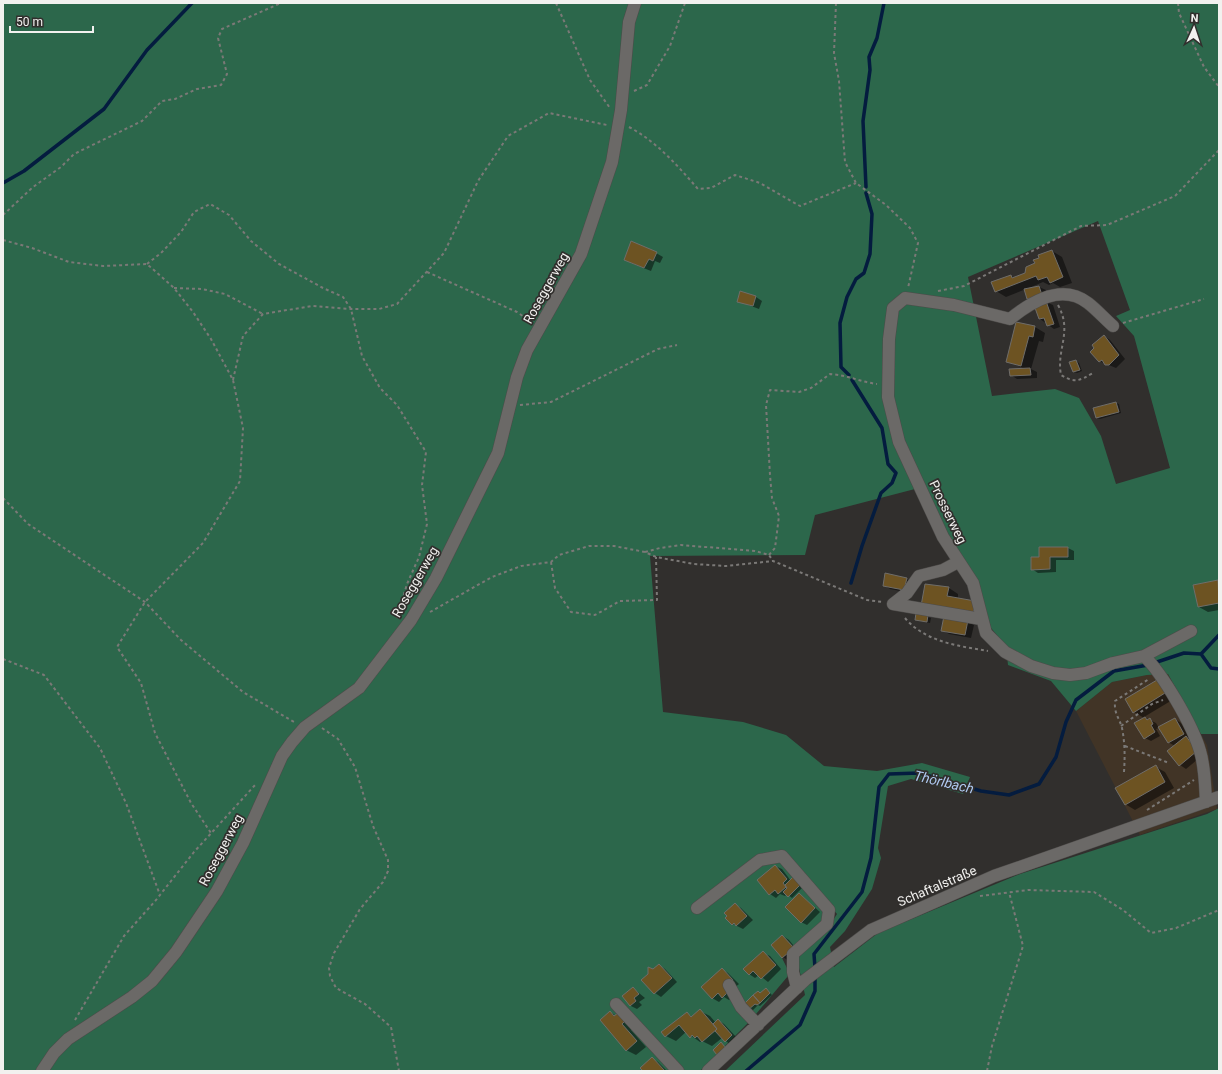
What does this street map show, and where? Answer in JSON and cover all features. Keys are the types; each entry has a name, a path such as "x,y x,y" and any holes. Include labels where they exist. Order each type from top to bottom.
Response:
{"street":[{"name":"Roseggerweg","path":"42,1071 54,1054 68,1039 137,993 152,981 176,952 217,891 243,843 282,756 309,725 359,688 411,620 436,578 498,453 517,377 528,350 581,254 612,162 622,96 629,22 635,3"},
{"path":"905,298 954,305 1010,319 1026,306 1040,299 1064,293 1087,302 1113,326"},
{"name":"Prosserweg","path":"905,298 893,308 889,339 888,397 899,442 943,537 973,583 981,619 986,632 1005,652 1031,666 1053,673 1070,675 1086,672 1113,663 1147,658 1191,632"},
{"path":"893,604 907,593 919,576 943,570 958,562"},
{"path":"893,604 981,619"},
{"path":"1147,658 1174,696 1200,751 1206,802"},
{"name":"Schaftalstraße","path":"708,1071 801,984 871,930 994,876 1219,797"},
{"path":"697,908 760,860 782,856 829,910 827,924 793,954 793,972 801,984"},
{"path":"729,985 741,1007 758,1025"},
{"path":"616,1004 678,1071"}],"path":[{"path":"3,214 33,187 61,167 74,154 142,121 162,102 175,99 197,89 221,85 227,74 218,38 222,29 281,3"},
{"path":"556,3 590,80 618,125"},
{"path":"622,96 647,86 670,46 684,3"},
{"path":"836,3 834,53 839,81 845,162 856,183 886,205 910,228 918,242 905,298"},
{"path":"1178,3 1179,13 1204,67 1219,87"},
{"path":"174,288 202,290 225,294 263,314 312,306 351,310 379,309 397,304 444,253 478,181 508,136 549,113 618,125 645,135 673,160 698,189 711,188 735,175 760,183 800,206 856,183"},
{"path":"936,291 964,286 1081,226 1107,225 1175,196 1219,150"},
{"path":"3,240 32,248 69,262 103,266 147,264 161,253 181,232 194,212 210,204 229,215 251,241 279,264 343,297 351,310 362,356 380,388 397,405 426,452 422,485 427,524 420,557 407,584 397,620"},
{"path":"147,264 174,288 211,339 233,380 243,428 240,481 203,543 145,602 117,647 141,683 155,733 191,803 211,834"},
{"path":"427,272 517,312 540,327"},
{"path":"1052,296 1061,311 1066,331 1059,364 1061,375 1069,380 1078,381 1093,373"},
{"path":"1113,326 1204,299"},
{"path":"233,380 243,336 263,314"},
{"path":"509,407 551,402 658,349 677,345"},
{"path":"769,555 775,548 779,516 772,498 770,475 766,405 770,390 799,392 811,388 830,374 858,378 864,382 888,384"},
{"path":"3,498 28,524 145,602 181,640 243,692 280,715 309,725 338,739 356,767 374,826 388,860 388,871 383,882 360,909 334,953 329,968 330,976 336,988 364,1004 391,1027 399,1071"},
{"path":"646,552 681,545 755,551 769,555 773,561"},
{"path":"429,613 492,577 521,566 551,562 559,554 589,546 614,546 646,552 656,557 694,564 726,566 773,561 866,600 893,604 912,626 927,635 958,646 1005,652"},
{"path":"551,562 555,588 571,612 595,615 620,601 657,600 656,557"},
{"path":"3,659 44,675 100,748 126,803 160,895"},
{"path":"1124,772 1125,746 1121,726 1114,712 1114,701 1158,673"},
{"path":"1121,726 1152,704 1174,696"},
{"path":"1125,746 1170,763"},
{"path":"1144,812 1204,775"},
{"path":"73,1023 124,936 211,834 258,782"},
{"path":"978,896 1028,890 1094,892 1123,910 1151,933 1176,928 1219,910"},
{"path":"987,1071 992,1046 1023,946 1009,892"}],"shaded area":[{"path":"1168,674 1207,745 1217,809 1140,835 1076,711 1112,682 1147,675"}],"green space":[{"path":"3,3 1219,3 1219,734 1201,734 1168,674 1147,675 1112,682 1076,711 1051,681 1008,665 1006,646 991,628 983,600 915,489 815,515 805,555 650,556 663,712 743,722 786,735 824,766 877,771 922,763 970,777 963,794 911,779 888,786 878,848 881,858 872,889 845,931 830,947 834,967 878,933 1020,874 1207,814 1219,808 1219,1071 725,1071 805,995 797,959 828,928 837,914 826,901 824,917 820,925 782,958 787,968 788,976 751,1020 700,1071 3,1071","holes":["1098,221 1130,310 1116,316 1134,336 1170,468 1116,484 1101,436 1079,398 1055,389 992,396 968,277"]}],"building":[{"path":"631,241 657,252 653,261 649,259 644,268 624,260"},
{"path":"1052,250 1063,277 1050,283 1047,277 1038,280 1036,276 995,292 991,282 1011,275 1012,278 1025,273 1026,267 1035,263 1033,260 1039,258 1038,255"},
{"path":"1039,286 1042,295 1027,299 1024,289"},
{"path":"740,291 756,296 753,306 737,302"},
{"path":"1046,301 1054,324 1047,326 1044,318 1039,319 1034,305"},
{"path":"1016,322 1035,326 1033,337 1029,336 1021,366 1006,362"},
{"path":"1104,335 1119,355 1109,365 1105,365 1102,360 1099,362 1090,352 1094,348 1092,345"},
{"path":"1076,360 1080,370 1073,372 1069,362"},
{"path":"1030,368 1031,375 1010,376 1009,369"},
{"path":"1116,402 1119,412 1096,418 1093,408"},
{"path":"1039,547 1068,547 1068,557 1050,557 1050,569 1031,570 1031,557 1039,557"},
{"path":"885,573 907,578 904,590 883,586"},
{"path":"1218,580 1219,603 1198,607 1193,585"},
{"path":"925,584 949,587 947,596 975,601 973,614 921,606"},
{"path":"916,613 928,615 927,622 915,620"},
{"path":"944,616 968,620 965,635 941,631"},
{"path":"1157,680 1165,693 1133,713 1125,699"},
{"path":"1145,717 1147,720 1150,718 1153,724 1151,725 1155,732 1144,739 1134,723"},
{"path":"1175,718 1184,734 1168,743 1158,727"},
{"path":"1186,736 1197,751 1179,766 1167,751"},
{"path":"1156,765 1165,782 1125,805 1115,788"},
{"path":"775,865 787,879 783,883 786,887 778,894 775,890 769,895 757,880"},
{"path":"793,877 800,885 788,897 783,892 787,888 785,885"},
{"path":"799,893 815,908 801,923 785,907"},
{"path":"735,903 747,916 736,926 734,923 732,925 725,918 727,916 724,913"},
{"path":"782,935 794,948 782,958 771,945"},
{"path":"763,951 776,965 761,979 753,971 749,975 743,969"},
{"path":"659,964 672,978 654,994 641,980 648,974 648,967 653,969"},
{"path":"722,968 733,980 728,985 731,989 722,998 718,993 712,999 701,987"},
{"path":"633,987 639,994 634,998 636,1001 630,1006 622,996"},
{"path":"766,988 770,993 760,1003 753,995 758,991 760,993"},
{"path":"753,995 760,1003 757,1005 755,1004 748,1010 743,1005"},
{"path":"700,1009 717,1029 702,1042 697,1036 695,1038 692,1035 690,1038 679,1025 665,1037 661,1032 687,1012 691,1017"},
{"path":"610,1011 614,1016 618,1013 625,1021 622,1024 637,1041 626,1051 600,1020"},
{"path":"718,1019 732,1035 725,1042 715,1031 717,1029 713,1024"},
{"path":"721,1042 725,1047 717,1055 713,1050"},
{"path":"652,1057 665,1071 643,1071 640,1068"}],"waterway":[{"path":"3,183 24,171 104,109 147,50 192,3"},
{"path":"866,187 863,121 870,70 869,57 877,38 884,3"},
{"path":"849,375 841,367 840,323 847,297 856,279 864,273 870,254 872,214 866,193"},
{"path":"851,583 862,546 881,493 892,483 896,473 888,464 882,428 852,380"},
{"path":"1201,654 1219,635"},
{"name":"Thörlbach","path":"1154,663 1184,653 1201,654 1211,668 1219,669"},
{"name":"Thörlbach","path":"815,968 814,954 862,892 871,858 879,787 889,774 919,773 981,791 1009,795 1039,784 1056,757 1066,722 1076,700 1114,671 1148,665"},
{"name":"Thörlbach","path":"746,1071 800,1025 815,991 815,977"}]}
